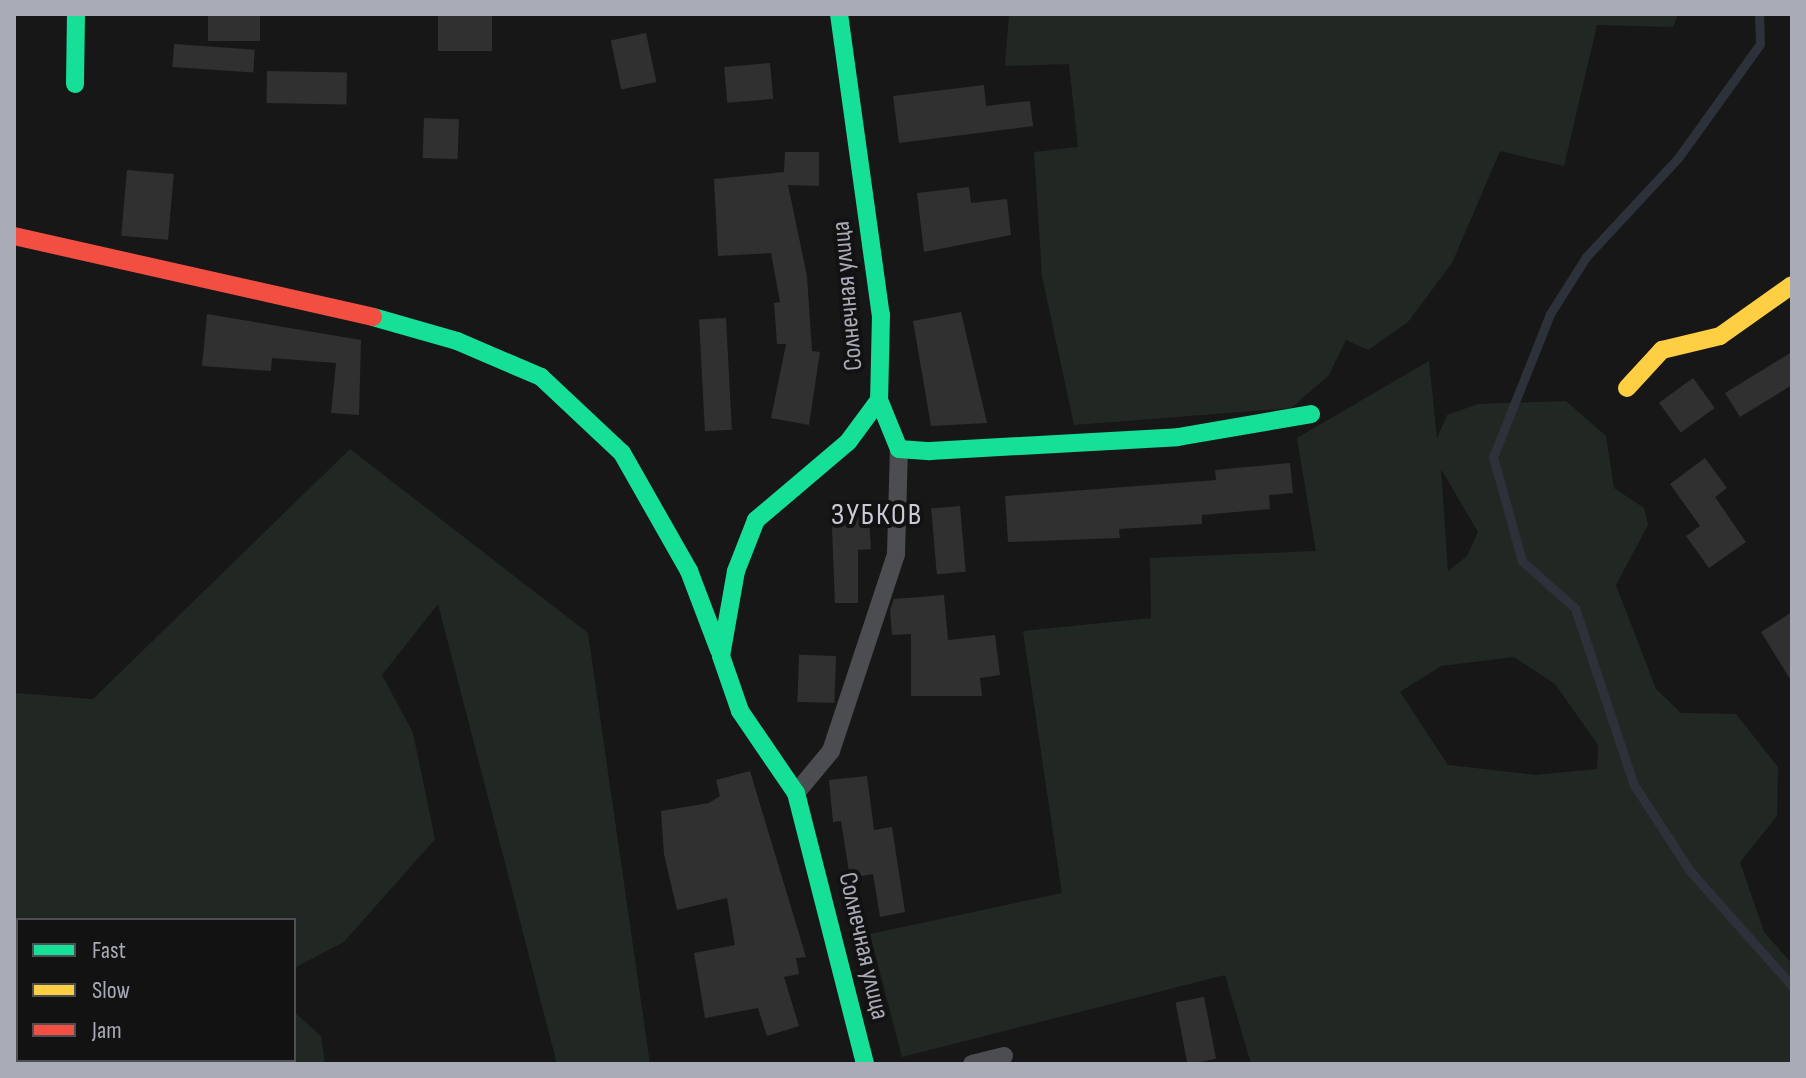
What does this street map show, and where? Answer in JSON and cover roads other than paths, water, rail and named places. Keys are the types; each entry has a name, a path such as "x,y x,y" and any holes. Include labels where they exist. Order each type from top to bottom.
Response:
{"street":[{"path":"75,84 76,14"},
{"name":"Солнечная улица","path":"839,14 881,315 879,400 848,442 756,520 736,571 721,656 740,711 796,793 865,1064"},
{"path":"14,236 124,265 292,294 457,341 541,377 622,453 689,571 721,656"},
{"path":"1627,388 1662,350 1720,336 1792,285"},
{"path":"879,400 899,449 1178,437 1311,414"}],"lane":[{"path":"796,793 831,751 896,554 899,449"},
{"path":"972,1064 1004,1056"}],"waterway":[{"path":"1759,14 1760,44 1678,158 1586,257 1550,314 1493,457 1522,561 1575,608 1634,785 1690,871 1792,986"}],"district":[{"name":"ЗУБКОВ","path":"877,515"}]}
